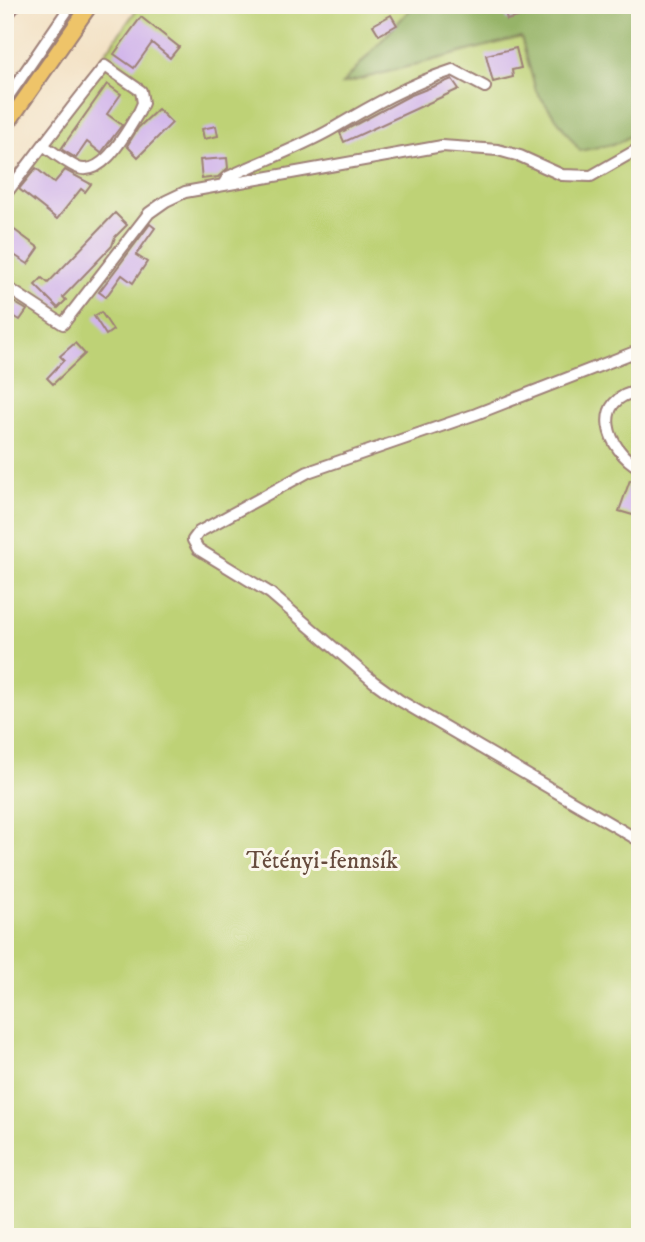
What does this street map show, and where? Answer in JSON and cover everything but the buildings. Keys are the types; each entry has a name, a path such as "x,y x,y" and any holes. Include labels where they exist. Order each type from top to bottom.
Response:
{"main road":[{"path":"5,127 90,5"}],"street":[{"path":"5,101 71,5"},
{"path":"5,195 43,145 105,66 141,91 143,103 139,112 100,165 85,169 76,167 43,145"},
{"path":"223,185 228,177 331,129 357,112 427,78 453,70 485,87"},
{"path":"5,286 63,324 149,214 166,201 185,192 442,146 498,150 520,156 562,175 591,176 640,148"},
{"path":"640,351 476,414 308,472 199,532 193,540 198,549 270,593 374,682 400,700 640,841"},
{"path":"640,391 625,395 613,406 608,427 615,449 640,468"}],"green space":[{"name":"Tétényi-fennsík","path":"140,5 640,5 640,1237 5,1237 5,191"},
{"path":"414,5 640,5 640,130 618,143 580,151 536,91 521,37 342,84"}]}
